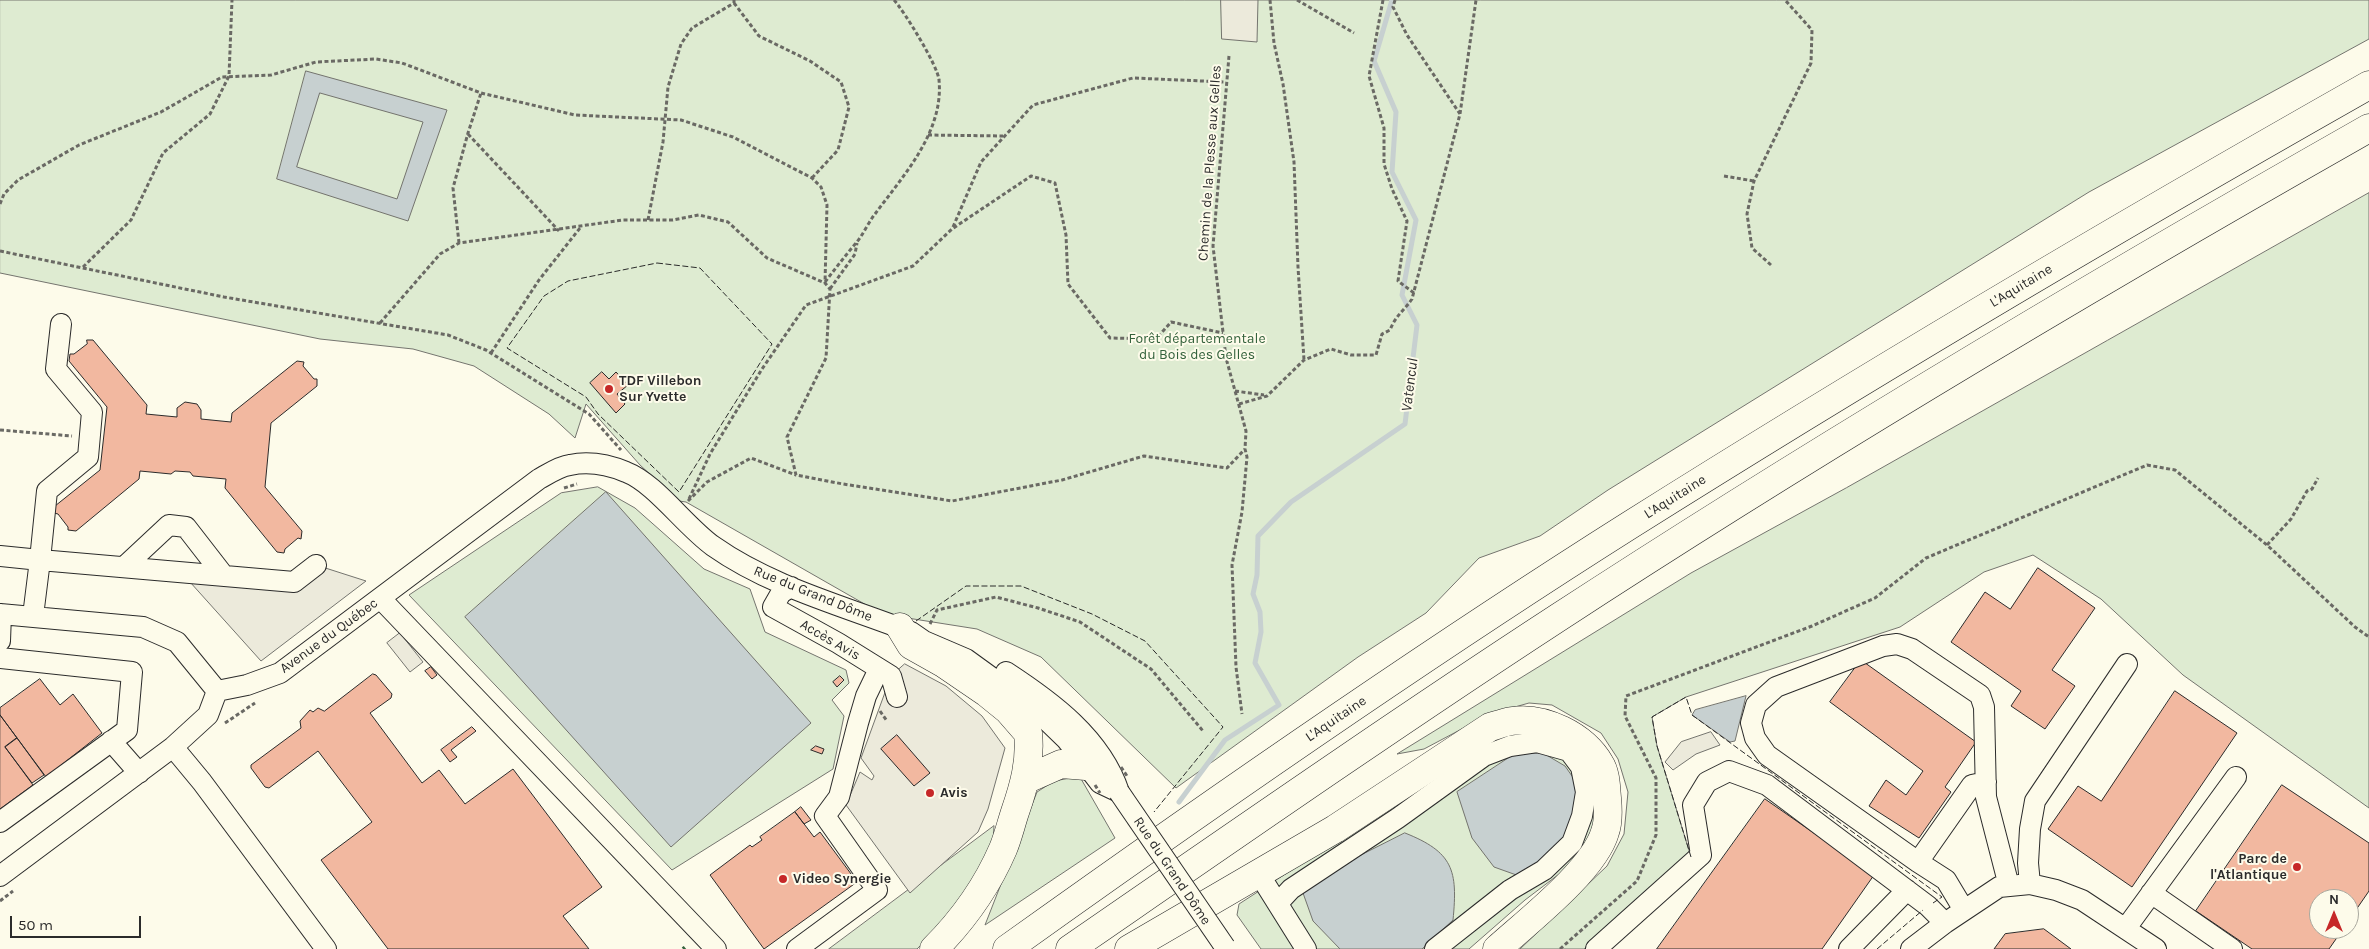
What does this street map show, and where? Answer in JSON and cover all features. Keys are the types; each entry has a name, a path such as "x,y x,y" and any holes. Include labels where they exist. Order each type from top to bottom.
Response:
{"highway":[{"name":"L'Aquitaine","path":"1007,949 1127,863 1347,711 1628,526 2062,261 2369,85"},
{"path":"1070,949 1370,741 1649,558 1826,448 2085,293 2369,128"},
{"path":"912,630 911,645 943,663 987,693 1008,710 1028,733 1029,755 1025,780 1004,848 995,866 955,929 934,949"},
{"path":"1129,949 1335,829 1490,727 1513,720 1535,722 1554,727 1587,747 1601,765 1608,802 1605,832 1595,852 1578,873 1498,949"},
{"path":"1025,780 1062,764 1105,779"}],"street":[{"path":"33,616 47,491 88,457 90,438 92,412 56,369 61,324"},
{"name":"Rue du Grand Dôme","path":"599,464 627,472 652,488 676,514 712,545 746,567 791,587 912,630 986,659 1042,696 1078,728 1096,749 1105,779"},
{"name":"Avenue du Québec","path":"218,691 246,685 280,673 539,479 569,465 599,464"},
{"path":"124,567 170,526 186,527 224,576"},
{"path":"0,556 294,582 316,565"},
{"name":"Accès Avis","path":"791,587 781,593 773,607 838,643 891,676 897,697"},
{"path":"381,599 715,949"},
{"path":"0,641 1,614 143,627 177,642 218,691 208,715 172,747 0,876"},
{"name":"Rue du Grand Dôme","path":"912,630 924,641 966,659 1035,709 1105,779 1225,948"},
{"path":"1964,910 1946,880 1768,755 1754,738 1751,723 1756,705 1776,687 1884,646 1897,644 1912,649 1980,695 1984,707 1986,797 2009,886"},
{"path":"0,658 132,672 127,730 0,822"},
{"path":"2030,884 2028,863 2030,828 2035,801 2127,664"},
{"path":"797,949 877,890 825,816 839,797 860,714 879,669"},
{"path":"111,741 139,773"},
{"path":"1278,903 1291,888 1398,818 1484,756 1510,746 1537,742 1568,751 1581,767 1586,792 1582,816 1572,842 1544,870 1510,890 1435,949"},
{"path":"172,747 202,782 326,949"},
{"path":"1596,949 1701,855 1693,805 1707,782 1729,772 1767,785 1928,906 1945,923"},
{"path":"2126,928 2236,777"},
{"path":"1918,862 1972,785 1986,782"},
{"path":"1259,874 1306,949"},
{"path":"1911,949 1945,923 1999,887 2030,884 2056,890 2082,900 2156,949"},
{"path":"1859,946 1907,890"},
{"path":"2151,894 2232,949"}],"path":[{"path":"82,268 131,220 163,153 210,114 229,76 232,0"},
{"path":"796,474 787,437 826,358 830,289 855,254 857,242 864,229 913,163 928,135 937,108 939,78 906,13 894,0"},
{"path":"1270,0 1274,43 1283,84 1294,162 1304,360"},
{"path":"1297,0 1354,33"},
{"path":"1383,0 1370,76 1384,128 1384,164 1392,189 1407,221 1398,281 1414,293"},
{"path":"1396,0 1393,7 1407,35 1460,114"},
{"path":"1239,404 1268,396 1304,360 1331,349 1351,355 1376,355 1382,334 1390,330 1394,318 1405,309 1412,299 1460,114 1476,0"},
{"path":"1770,265 1752,248 1747,214 1754,181 1811,63 1812,30 1785,0"},
{"path":"648,220 663,142 668,87 681,44 692,28 734,2 759,36 810,60 841,82 849,106 838,150 812,178"},
{"name":"Chemin de la Plesse aux Gelles","path":"1228,56 1213,246 1226,358 1246,432 1244,449 1247,457 1242,512 1232,564 1236,667 1242,714"},
{"path":"0,204 4,194 18,180 79,145 161,112 222,77 271,75 316,62 376,59 402,63 481,93 575,115 681,120 733,137 812,178 821,187 827,205 825,283"},
{"path":"952,228 981,162 1033,105 1133,78 1226,82"},
{"path":"459,243 453,188 481,93"},
{"path":"468,133 559,231"},
{"path":"928,135 1003,136"},
{"path":"1223,333 1171,322 1156,339 1110,338 1068,284 1066,235 1055,183 1031,176 952,228 913,266 806,305 762,369 710,454 686,504 707,482 750,458 796,474 952,501 1062,480 1144,456 1227,468 1244,449"},
{"path":"1724,176 1754,181"},
{"path":"380,323 440,254 459,243 559,231 623,220 672,220 699,215 728,222 766,258 825,283 830,289"},
{"path":"491,353 539,280 580,227"},
{"path":"825,283 848,250 857,242"},
{"path":"0,251 224,297 448,335 491,353 589,414 622,450"},
{"path":"1235,391 1268,396"},
{"path":"0,430 90,438"},
{"path":"2175,470 2267,545 2355,627 2369,637"},
{"path":"2267,545 2291,519 2307,490 2312,488 2318,478"},
{"path":"556,491 584,482"},
{"path":"912,630 937,610 996,597 1080,622 1151,669 1203,731"},
{"path":"221,725 262,698"}],"green space":[{"name":"Forêt départementale du Bois des Gelles","path":"0,0 2369,0 2369,39 2089,192 1608,490 1540,536 1479,558 1426,613 1358,657 1176,788 1041,657 977,629 882,614 686,502 679,501 640,465 586,404 575,438 549,414 474,366 413,349 320,339 0,273"},
{"path":"2369,193 2369,808 2183,675 2101,599 2033,555 1984,572 1900,627 1686,697 1652,717 1657,746 1691,857 1584,949 1520,949 1607,866 1624,834 1628,792 1618,759 1601,733 1552,705 1529,703 1490,714 1424,749 1397,754 1691,573 1846,488"},
{"path":"598,487 635,508 704,569 750,589 765,632 846,670 849,683 832,700 844,716 833,769 672,870 409,595 561,493"},
{"path":"1507,739 1593,769 1596,831 1575,862 1525,900 1469,949 1261,949 1237,915 1239,904 1461,760"},
{"path":"1080,777 1115,838 985,925 1037,792 1054,781"},
{"path":"994,826 993,843 957,908 917,949 829,949"}],"shaded area":[{"path":"1221,0 1258,0 1257,42 1222,39"},
{"path":"306,71 447,110 408,221 277,179","holes":["320,93 423,122 397,199 297,167"]},
{"path":"606,492 811,723 671,847 465,617"},
{"path":"316,565 366,581 261,661 181,572 294,582"},
{"path":"400,633 423,662 410,672 387,643"},
{"name":"Avis","path":"905,664 946,686 982,716 1005,748 988,809 978,832 910,893 846,805 860,772 872,780 874,776 861,758 891,676"},
{"path":"1746,696 1735,741 1730,742 1692,715 1695,710"},
{"path":"1711,732 1720,745 1696,754 1673,770 1665,762 1681,742"},
{"path":"1516,753 1543,753 1565,766 1579,786 1578,818 1564,843 1522,877 1494,867 1472,838 1457,792"},
{"path":"1405,833 1433,848 1443,856 1449,865 1453,876 1454,888 1453,920 1422,949 1340,949 1313,921 1303,893 1359,856"}],"building":[{"path":"87,340 93,340 147,405 146,414 177,417 177,408 185,402 197,404 201,410 201,419 231,422 232,413 297,361 304,362 303,366 314,379 317,379 317,386 271,423 265,487 302,531 301,539 298,538 285,549 284,553 277,552 225,488 226,479 193,476 190,472 175,471 171,474 140,471 139,479 76,531 68,530 68,527 58,514 54,513 55,506 100,470 107,407 69,361 70,354 74,354 87,344"},
{"name":"TDF Villebon Sur Yvette","path":"602,372 609,379 616,372 628,385 617,394 625,404 616,413 590,383"},
{"path":"2038,568 2095,608 2052,670 2075,686 2045,729 2011,706 2021,691 1951,642 1985,592 2010,609"},
{"path":"1861,660 1976,742 1945,787 1951,792 1919,838 1869,806 1886,780 1906,795 1923,771 1830,702"},
{"path":"431,667 437,675 432,679 425,671"},
{"path":"373,674 392,694 391,698 370,713 422,783 439,770 465,804 513,769 602,887 563,916 589,949 388,949 321,860 372,822 318,751 269,788 265,787 251,768 251,765 301,728 300,721 310,710 313,712 318,708 324,711"},
{"path":"840,676 844,680 837,687 833,682"},
{"path":"40,679 60,705 73,694 102,733 46,777 0,715 0,708"},
{"path":"2175,691 2237,733 2132,887 2048,829 2078,786 2101,801"},
{"path":"0,715 17,738 5,747 33,785 0,809"},
{"path":"472,727 476,731 451,750 457,757 450,762 441,750"},
{"path":"897,735 930,773 914,786 881,749"},
{"path":"17,738 44,775 32,783 5,747"},
{"path":"816,746 824,749 822,754 811,750"},
{"name":"Parc de l'Atlantique","path":"2282,785 2369,843 2369,891 2359,906 2359,889 2309,889 2309,939 2336,939 2329,949 2252,949 2196,911"},
{"path":"1765,799 1874,875 1822,949 1657,949"},
{"path":"801,807 811,820 804,824 795,812"},
{"name":"Video Synergie","path":"795,812 814,837 820,832 857,882 764,949 710,875 750,845 752,847 762,840 760,837"},
{"path":"2044,929 2071,949 1994,949 2005,934"}],"waterway":[{"name":"Vatencul","path":"1179,802 1225,740 1279,705 1255,663 1261,632 1260,612 1253,594 1257,575 1258,536 1291,502 1405,424 1417,325 1402,295 1416,220 1392,172 1396,112 1374,61 1392,0"}],"hedge":[{"path":"683,949 688,945"}],"fence":[{"path":"657,263 700,268 772,344 679,492 598,414 586,397 507,348 544,296 568,281 657,263"},
{"path":"916,621 966,586 1021,586 1092,614 1145,641 1223,727 1154,812"},
{"path":"1691,857 1657,746 1652,717 1686,697 1692,715 1942,897 1933,903"},
{"path":"1877,949 1923,910"}],"place":[{"name":"TDF Villebon Sur Yvette","path":"609,389"},
{"name":"Avis","path":"930,793"},
{"name":"Parc de l'Atlantique","path":"2297,867"},
{"name":"Video Synergie","path":"783,879"}]}
